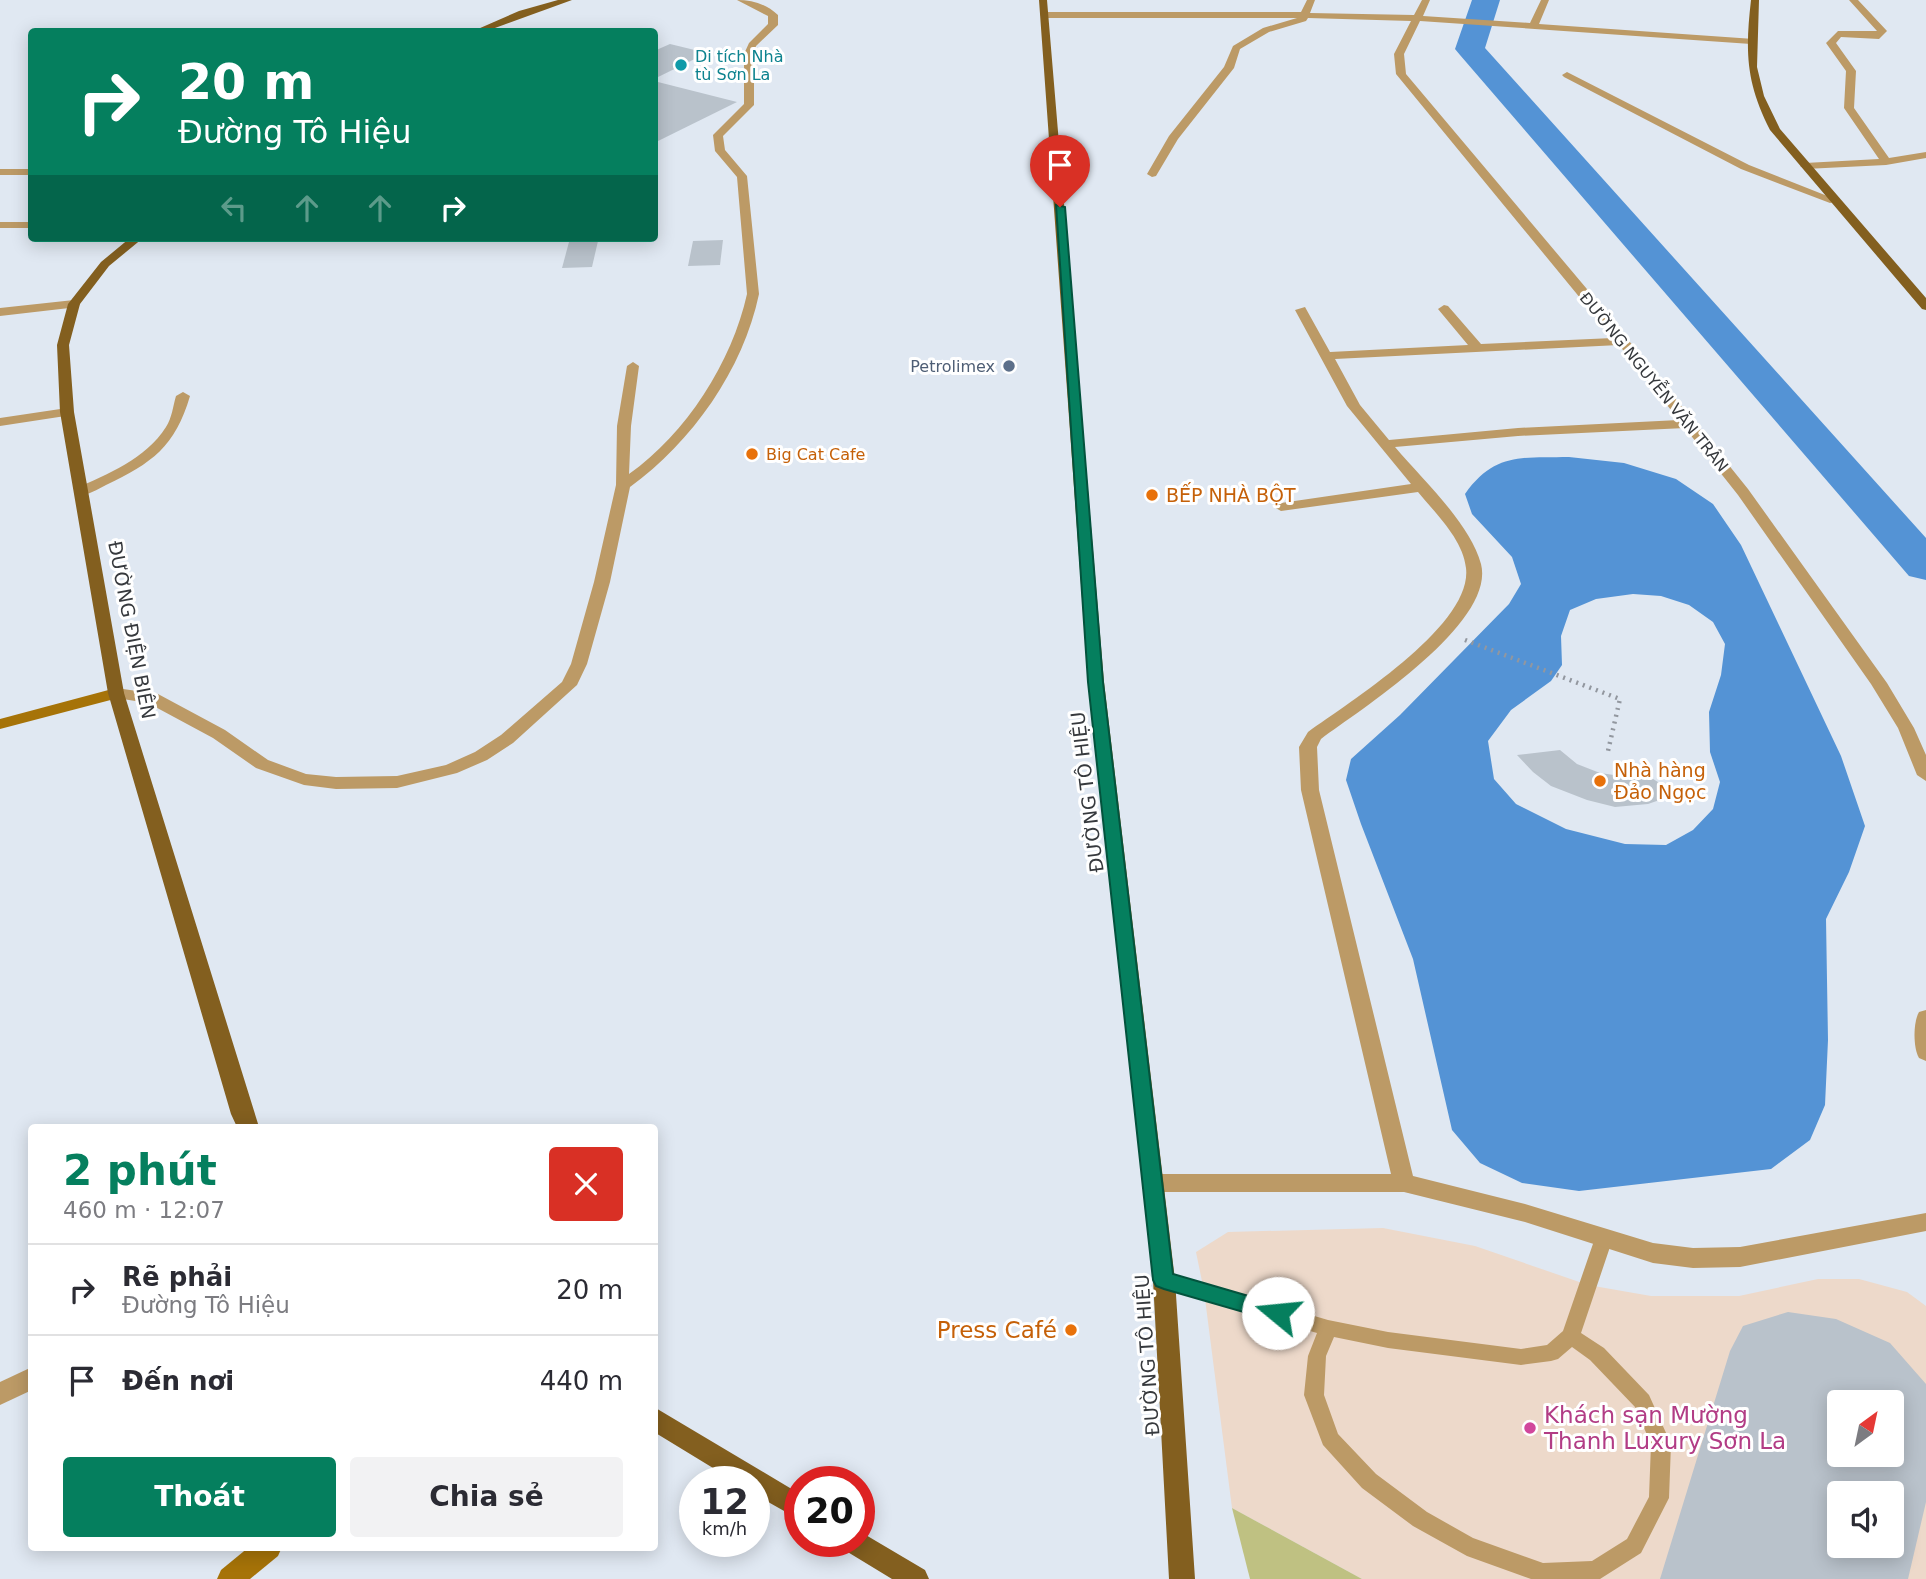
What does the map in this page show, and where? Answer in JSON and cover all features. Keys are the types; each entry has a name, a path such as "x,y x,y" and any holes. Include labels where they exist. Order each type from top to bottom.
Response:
{"main road":[{"path":"485,28 522,13 568,0"},
{"path":"1755,0 1751,41 1757,98 1775,130 1926,306"},
{"name":"ĐƯỜNG TÔ HIỆU","path":"1044,8 1096,682 1164,1280 1182,1579"},
{"name":"ĐƯỜNG ĐIỆN BIÊN","path":"132,242 105,264 74,303 63,345 67,412 116,693 247,1124"},
{"path":"658,1420 784,1498"},
{"path":"875,1554 916,1579"}],"street":[{"path":"623,485 659,458 673,442 722,370 745,331 751,312 753,294 742,176 720,151 718,135 749,105 749,54 752,45 773,25 773,15 741,0"},
{"path":"1178,0 1181,15"},
{"path":"1237,0 1240,14"},
{"path":"1306,15 1311,0"},
{"name":"ĐƯỜNG NGUYỄN VĂN TRÂN","path":"1426,0 1399,54 1401,74 1623,341 1771,531 1880,683 1906,728 1926,775"},
{"path":"1533,27 1545,0"},
{"path":"1853,0 1882,32 1879,36 1838,34 1831,43 1851,71 1849,108 1886,162"},
{"path":"1044,8 1181,15 1417,18 1751,41"},
{"path":"1153,174 1173,138 1229,68 1236,48 1266,30 1306,15"},
{"path":"1567,75 1745,167 1834,201"},
{"path":"1805,166 1886,162 1926,155"},
{"path":"0,172 28,172"},
{"path":"0,225 28,225"},
{"path":"0,312 74,303"},
{"path":"1444,309 1478,349"},
{"path":"1301,310 1354,406 1422,487 1468,549 1475,566 1474,587 1454,620 1430,646 1374,693 1314,736 1308,747 1310,790 1404,1183"},
{"path":"1325,356 1623,341"},
{"path":"0,724 116,693 152,698 219,734 262,764 304,779 336,783 397,782 452,769 481,756 507,739 569,685 579,664 602,582 623,485 620,450 633,366"},
{"path":"80,492 127,469 153,448 174,425 183,396"},
{"path":"0,422 67,412"},
{"path":"1385,444 1518,432 1689,424"},
{"path":"1281,507 1422,487"},
{"path":"1926,1017 1926,1053"},
{"path":"1153,1183 1404,1183 1525,1213 1653,1253 1693,1258 1740,1257 1926,1222"},
{"path":"0,1394 28,1380"},
{"path":"230,1579 264,1551"}],"lane":[{"path":"1164,1280 1328,1328 1388,1340 1521,1357 1551,1353 1571,1336 1604,1238"},
{"path":"1328,1328 1317,1356 1314,1395 1330,1440 1369,1481 1420,1518 1467,1546 1543,1573 1595,1571 1634,1546 1659,1498 1661,1444 1642,1401 1597,1354 1571,1336"}],"path":[{"path":"1461,638 1620,699 1608,751"}],"shaded area":[{"name":"Khách sạn Mường Thanh Luxury Sơn La","path":"1383,1228 1475,1246 1588,1285 1651,1296 1739,1296 1818,1279 1859,1279 1907,1292 1926,1306 1926,1579 1362,1579 1232,1508 1204,1291 1196,1252 1228,1232"}],"green space":[{"path":"1232,1508 1362,1579 1250,1579"}],"water":[{"path":"1569,457 1624,463 1676,479 1713,504 1741,545 1841,756 1865,826 1849,872 1826,919 1828,1040 1825,1105 1810,1140 1771,1169 1579,1191 1522,1183 1480,1163 1452,1130 1413,959 1346,780 1351,759 1400,715 1509,604 1521,584 1512,557 1472,514 1465,494 1476,480 1499,464 1524,458","holes":["1633,594 1661,596 1689,605 1713,622 1725,644 1721,675 1709,712 1710,752 1720,782 1713,809 1693,830 1666,845 1625,844 1566,829 1516,804 1494,779 1488,741 1511,710 1551,681 1562,665 1561,636 1570,610 1596,599"]}],"building":[{"path":"670,44 707,53 658,77 658,49"},
{"path":"658,82 737,102 658,141"},
{"path":"723,240 720,265 688,266 693,241"},
{"path":"569,242 598,242 592,267 562,268"},
{"name":"Nhà hàng Đảo Ngọc","path":"1560,750 1577,764 1600,773 1621,776 1642,772 1677,794 1648,804 1615,807 1551,786 1517,755"},
{"path":"1788,1312 1836,1319 1890,1343 1926,1384 1926,1502 1908,1579 1660,1579 1730,1351 1743,1326"}],"waterway":[{"path":"1486,0 1470,49 1926,566"}],"place":[{"name":"Di tích Nhà tù Sơn La","path":"681,65"},
{"name":"Petrolimex","path":"1009,366"},
{"name":"Big Cat Cafe","path":"752,454"},
{"name":"BẾP NHÀ BỘT","path":"1152,495"},
{"name":"Nhà hàng Đảo Ngọc","path":"1600,781"},
{"name":"Press Café","path":"1071,1330"},
{"name":"Khách sạn Mường Thanh Luxury Sơn La","path":"1530,1428"}],"route":[{"path":"1060,207 1096,682 1164,1280 1278,1313"}]}
